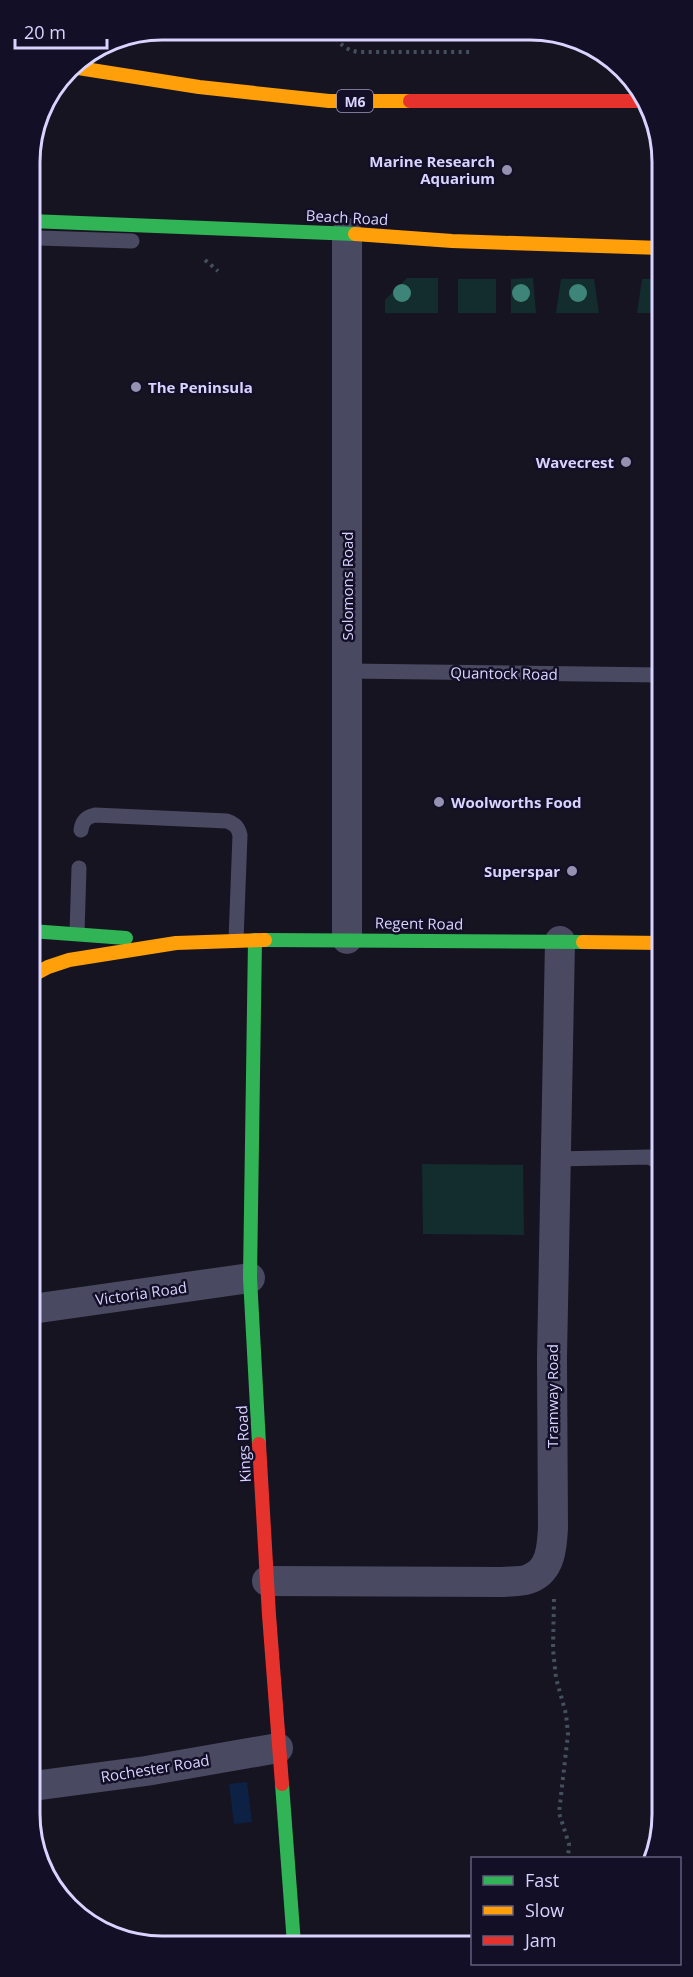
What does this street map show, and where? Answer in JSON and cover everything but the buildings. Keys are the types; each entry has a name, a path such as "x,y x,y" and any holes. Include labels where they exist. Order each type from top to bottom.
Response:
{"main road":[{"name":"M6","path":"85,69 199,87 328,100 635,101"},
{"name":"Beach Road","path":"41,221 347,233 452,241 652,248"},
{"name":"Regent Road","path":"41,931 176,943"},
{"name":"Regent Road","path":"41,971 69,960 176,943 236,940 652,943"},
{"name":"Kings Road","path":"255,940 250,1278 278,1748 293,1936"}],"street":[{"name":"Solomons Road","path":"347,233 347,939"},
{"name":"Tramway Road","path":"541,1572 552,1546 553,1528 552,1358 560,941"},
{"name":"Victoria Road","path":"40,1308 250,1278"},
{"path":"267,1581 503,1582 531,1579 541,1572"},
{"name":"Rochester Road","path":"40,1785 146,1771 278,1748"}],"lane":[{"path":"217,243 244,239 261,229"},
{"path":"41,237 152,242"},
{"name":"Quantock Road","path":"347,671 652,675"},
{"path":"81,830 88,816 95,815 233,823 240,835 236,940"},
{"path":"77,933 79,868"},
{"path":"555,1159 652,1158"}],"path":[{"path":"337,40 342,45 358,52 471,52"},
{"path":"541,1572 550,1585 554,1599 553,1649 556,1678 566,1714 568,1734 559,1813 568,1844 568,1857"}],"green space":[{"path":"407,278 438,278 438,313 385,313 385,300"},
{"path":"533,278 536,313 511,313 511,279"},
{"path":"458,279 496,279 496,313 458,313"},
{"path":"561,279 594,279 599,313 556,313"},
{"path":"642,279 652,279 652,313 637,313"},
{"path":"422,1164 523,1165 524,1235 423,1234"}],"water":[{"path":"247,1782 252,1822 234,1824 229,1784"}],"traffic: fast":[{"path":"41,221 355,234"},
{"path":"41,932 126,938"},
{"path":"255,940 250,1278 259,1444"},
{"path":"265,940 583,942"},
{"path":"282,1784 293,1936"}],"traffic: slow":[{"path":"85,69 199,87 329,101 410,101"},
{"path":"355,234 452,241 652,248"},
{"path":"41,971 69,960 176,943 265,940"},
{"path":"583,942 652,943"}],"traffic: jam":[{"path":"410,101 635,101"},
{"path":"259,1444 282,1784"}],"place":[{"name":"Marine Research Aquarium","path":"507,170"},
{"name":"The Peninsula","path":"136,387"},
{"name":"Wavecrest","path":"626,462"},
{"name":"Woolworths Food","path":"439,802"},
{"name":"Superspar","path":"572,871"}]}
